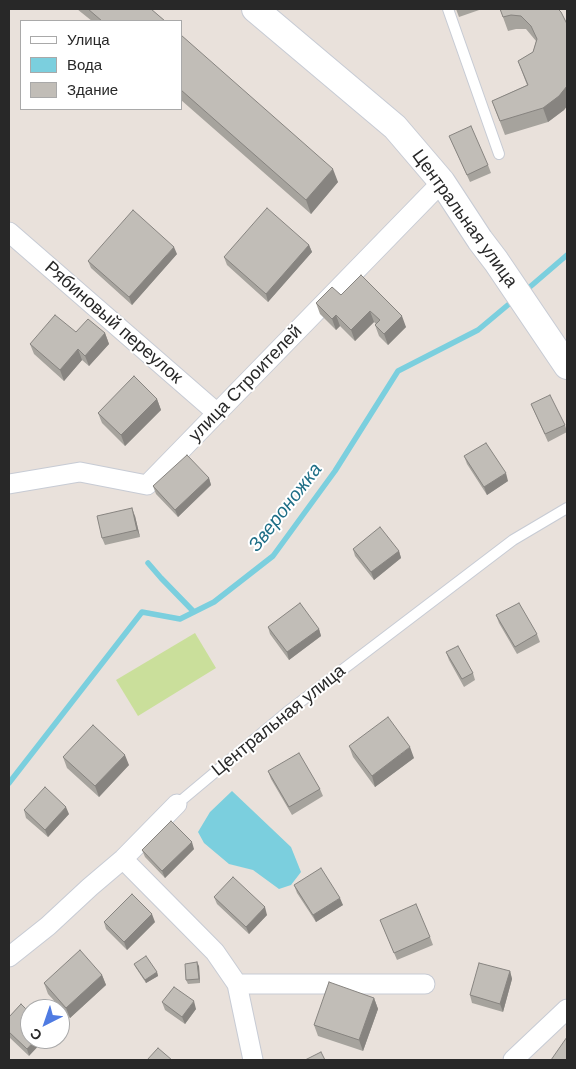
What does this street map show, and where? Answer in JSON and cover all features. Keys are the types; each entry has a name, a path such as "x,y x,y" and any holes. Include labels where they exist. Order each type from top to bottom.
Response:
{"street":[{"name":"Центральная улица","path":"255,9 395,127 442,182 567,366"},
{"name":"улица Строителей","path":"9,484 80,472 147,485 442,182"},
{"name":"Рябиновый переулок","path":"9,232 217,413"},
{"name":"Центральная улица","path":"9,957 48,926 123,859 177,804"},
{"path":"123,859 215,952 238,984 253,1060"},
{"path":"238,984 425,984"},
{"path":"513,1060 567,1008"}],"lane":[{"path":"448,9 499,154"},
{"name":"Центральная улица","path":"177,804 287,712 514,540 567,508"}],"green space":[{"path":"195,633 216,668 138,716 116,680"}],"water":[{"path":"232,791 291,847 301,872 291,885 279,889 253,870 229,864 204,843 198,832 210,812"}],"building":[{"path":"88,9 151,9 164,20 101,20"},
{"path":"500,9 558,9 561,12 567,24 567,86 559,96 543,108 500,121 492,101 528,85 518,61 533,52 537,39 531,26 521,16 511,15 503,17"},
{"path":"182,36 333,169 306,200 182,91"},
{"path":"471,126 488,165 467,175 449,136"},
{"path":"267,208 309,245 266,294 224,257"},
{"path":"133,210 174,247 129,297 88,261"},
{"path":"361,275 402,316 384,334 375,325 380,320 370,311 351,330 336,315 332,319 316,303 332,287 341,295"},
{"path":"55,315 76,332 88,319 105,333 85,356 78,349 60,370 30,344"},
{"path":"134,376 157,399 121,435 98,413"},
{"path":"550,395 565,425 545,434 531,404"},
{"path":"486,443 506,473 484,487 464,456"},
{"path":"187,455 209,478 175,510 153,486"},
{"path":"132,508 137,530 102,538 97,516"},
{"path":"380,527 399,551 371,572 353,549"},
{"path":"300,603 319,629 287,652 268,627"},
{"path":"519,603 537,634 515,647 496,615"},
{"path":"458,646 473,673 462,679 446,652"},
{"path":"388,717 410,747 372,776 349,746"},
{"path":"93,725 125,755 95,786 63,757"},
{"path":"299,753 320,789 289,807 268,771"},
{"path":"45,787 66,807 45,830 24,810"},
{"path":"171,821 192,842 162,871 142,850"},
{"path":"321,868 340,898 313,915 294,885"},
{"path":"233,877 265,907 246,927 214,897"},
{"path":"132,894 152,914 124,942 104,922"},
{"path":"416,904 430,937 394,953 380,920"},
{"path":"80,950 102,975 70,1004 70,999 58,999 44,983"},
{"path":"146,956 157,972 145,980 134,964"},
{"path":"197,962 199,979 186,980 185,964"},
{"path":"479,963 510,971 500,1004 470,995"},
{"path":"329,982 374,998 359,1040 314,1025"},
{"path":"174,987 194,1001 182,1017 162,1002"},
{"path":"20,1005 20,1042 9,1032 9,1017"},
{"path":"567,1037 567,1060 551,1060"},
{"path":"158,1048 172,1060 147,1060"},
{"path":"321,1052 325,1060 305,1060"}],"waterway":[{"name":"Звероножка","path":"524,292 567,255"},
{"name":"Звероножка","path":"9,783 142,612 180,619 214,602 273,556 335,471 398,371 478,330 515,299"},
{"path":"148,563 194,612"}]}
